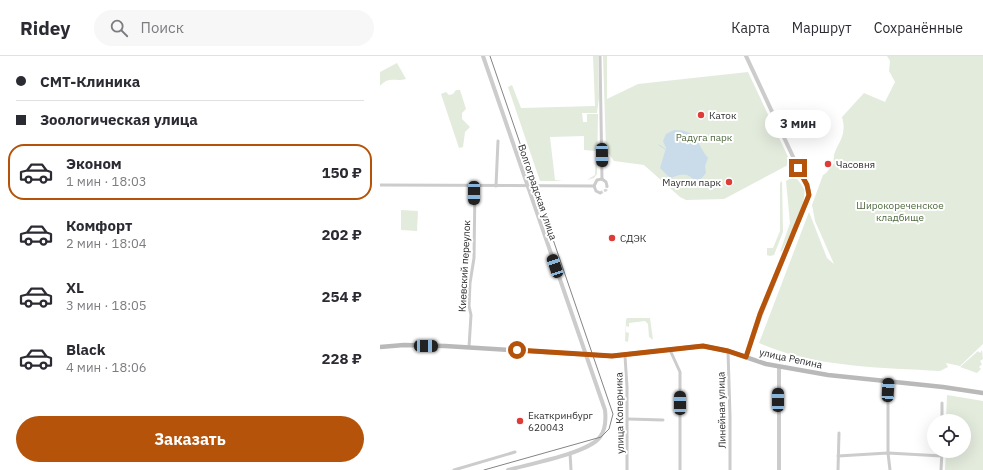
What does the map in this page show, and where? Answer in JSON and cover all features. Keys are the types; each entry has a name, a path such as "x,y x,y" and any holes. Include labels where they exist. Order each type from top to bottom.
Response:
{"main road":[{"name":"улица Репина","path":"380,347 404,345 469,347 586,355 625,356 703,346 728,351 779,367 835,376 943,387 983,393"}],"street":[{"name":"Волгоградская улица","path":"483,56 586,355 604,402 605,424 601,437 596,442 570,453 520,468 508,470"},
{"path":"600,56 602,179 606,182 607,186"},
{"path":"746,56 809,191 808,198 760,314 746,357"},
{"path":"496,186 498,141"},
{"path":"594,186 596,182 602,179"},
{"path":"380,185 528,187 594,186"},
{"name":"Киевский переулок","path":"469,347 469,298 474,258 475,186"},
{"path":"594,186 596,190 600,192"},
{"path":"670,350 676,359 680,372 680,470"},
{"name":"Линейная улица","path":"728,351 730,470"},
{"name":"улица Коперника","path":"625,356 628,419 627,470"},
{"path":"779,367 779,470"},
{"path":"888,382 888,453 890,470"},
{"path":"942,404 942,414"},
{"path":"628,419 662,420"},
{"path":"838,470 839,433"},
{"path":"454,470 515,452"},
{"path":"570,453 571,470"},
{"path":"838,456 888,453 927,455"},
{"path":"942,458 942,470"},
{"path":"468,465 470,470"}],"green space":[{"path":"593,56 598,56 599,98 597,113 582,113 583,122 587,122 587,114 598,114 597,174 594,178 587,180 595,175 596,151 584,150 584,136 550,137 555,180 563,181 540,181 508,87 512,85 521,108 595,106"},
{"name":"Радуга парк","path":"603,56 607,56 607,99 638,84 748,72 790,161 788,165 724,199 686,200 680,197 644,165 614,161 606,150"},
{"name":"Широкореченское кладбище","path":"887,56 983,56 983,344 960,366 946,363 948,367 940,371 871,367 824,362 780,351 759,343 809,212 827,258 834,264 815,221 812,205 823,175 834,163 835,152 842,138 844,125 842,117 864,93 885,102 895,82 889,71 890,61"},
{"path":"397,63 406,79 389,80 380,86 380,72"},
{"path":"456,90 460,90 466,109 462,113 462,119 470,127 465,132 463,147 459,148 441,94 446,92 449,95 453,94"},
{"path":"795,176 804,189 803,202 793,230 782,251 780,252 790,223 786,181"},
{"path":"782,181 783,232 774,255 770,256 767,255 767,248 773,248 780,231 780,183"},
{"path":"401,210 418,211 417,231 401,230"},
{"path":"627,318 650,318 653,340 649,337 648,324 645,321 629,323 629,327 626,326 626,332 629,333 628,342 625,341 626,320"},
{"path":"982,350 983,359 980,361 982,364 979,367 981,369 977,373 960,367 978,351 980,353"},
{"path":"947,395 983,401 983,470 945,470 946,458 971,458 971,414 946,414"}],"water":[{"path":"674,130 688,132 696,138 708,158 705,166 706,173 700,180 684,175 670,178 660,168 666,148 663,141 666,134"}],"waterway":[{"path":"659,145 665,149"}],"tunnel":[{"path":"600,193 606,190 607,186"}],"tram line":[{"path":"484,470 601,437 609,429 613,414 490,56"}],"place":[{"name":"Каток","path":"701,115"},
{"name":"Часовня","path":"828,164"},
{"name":"Маугли парк","path":"729,182"},
{"name":"СДЭК","path":"612,238"},
{"name":"Екаткринбург 620043","path":"520,421"}],"route":[{"path":"517,350 625,356 703,346 728,351 746,357 760,314 809,195 807,185 798,168"}]}
